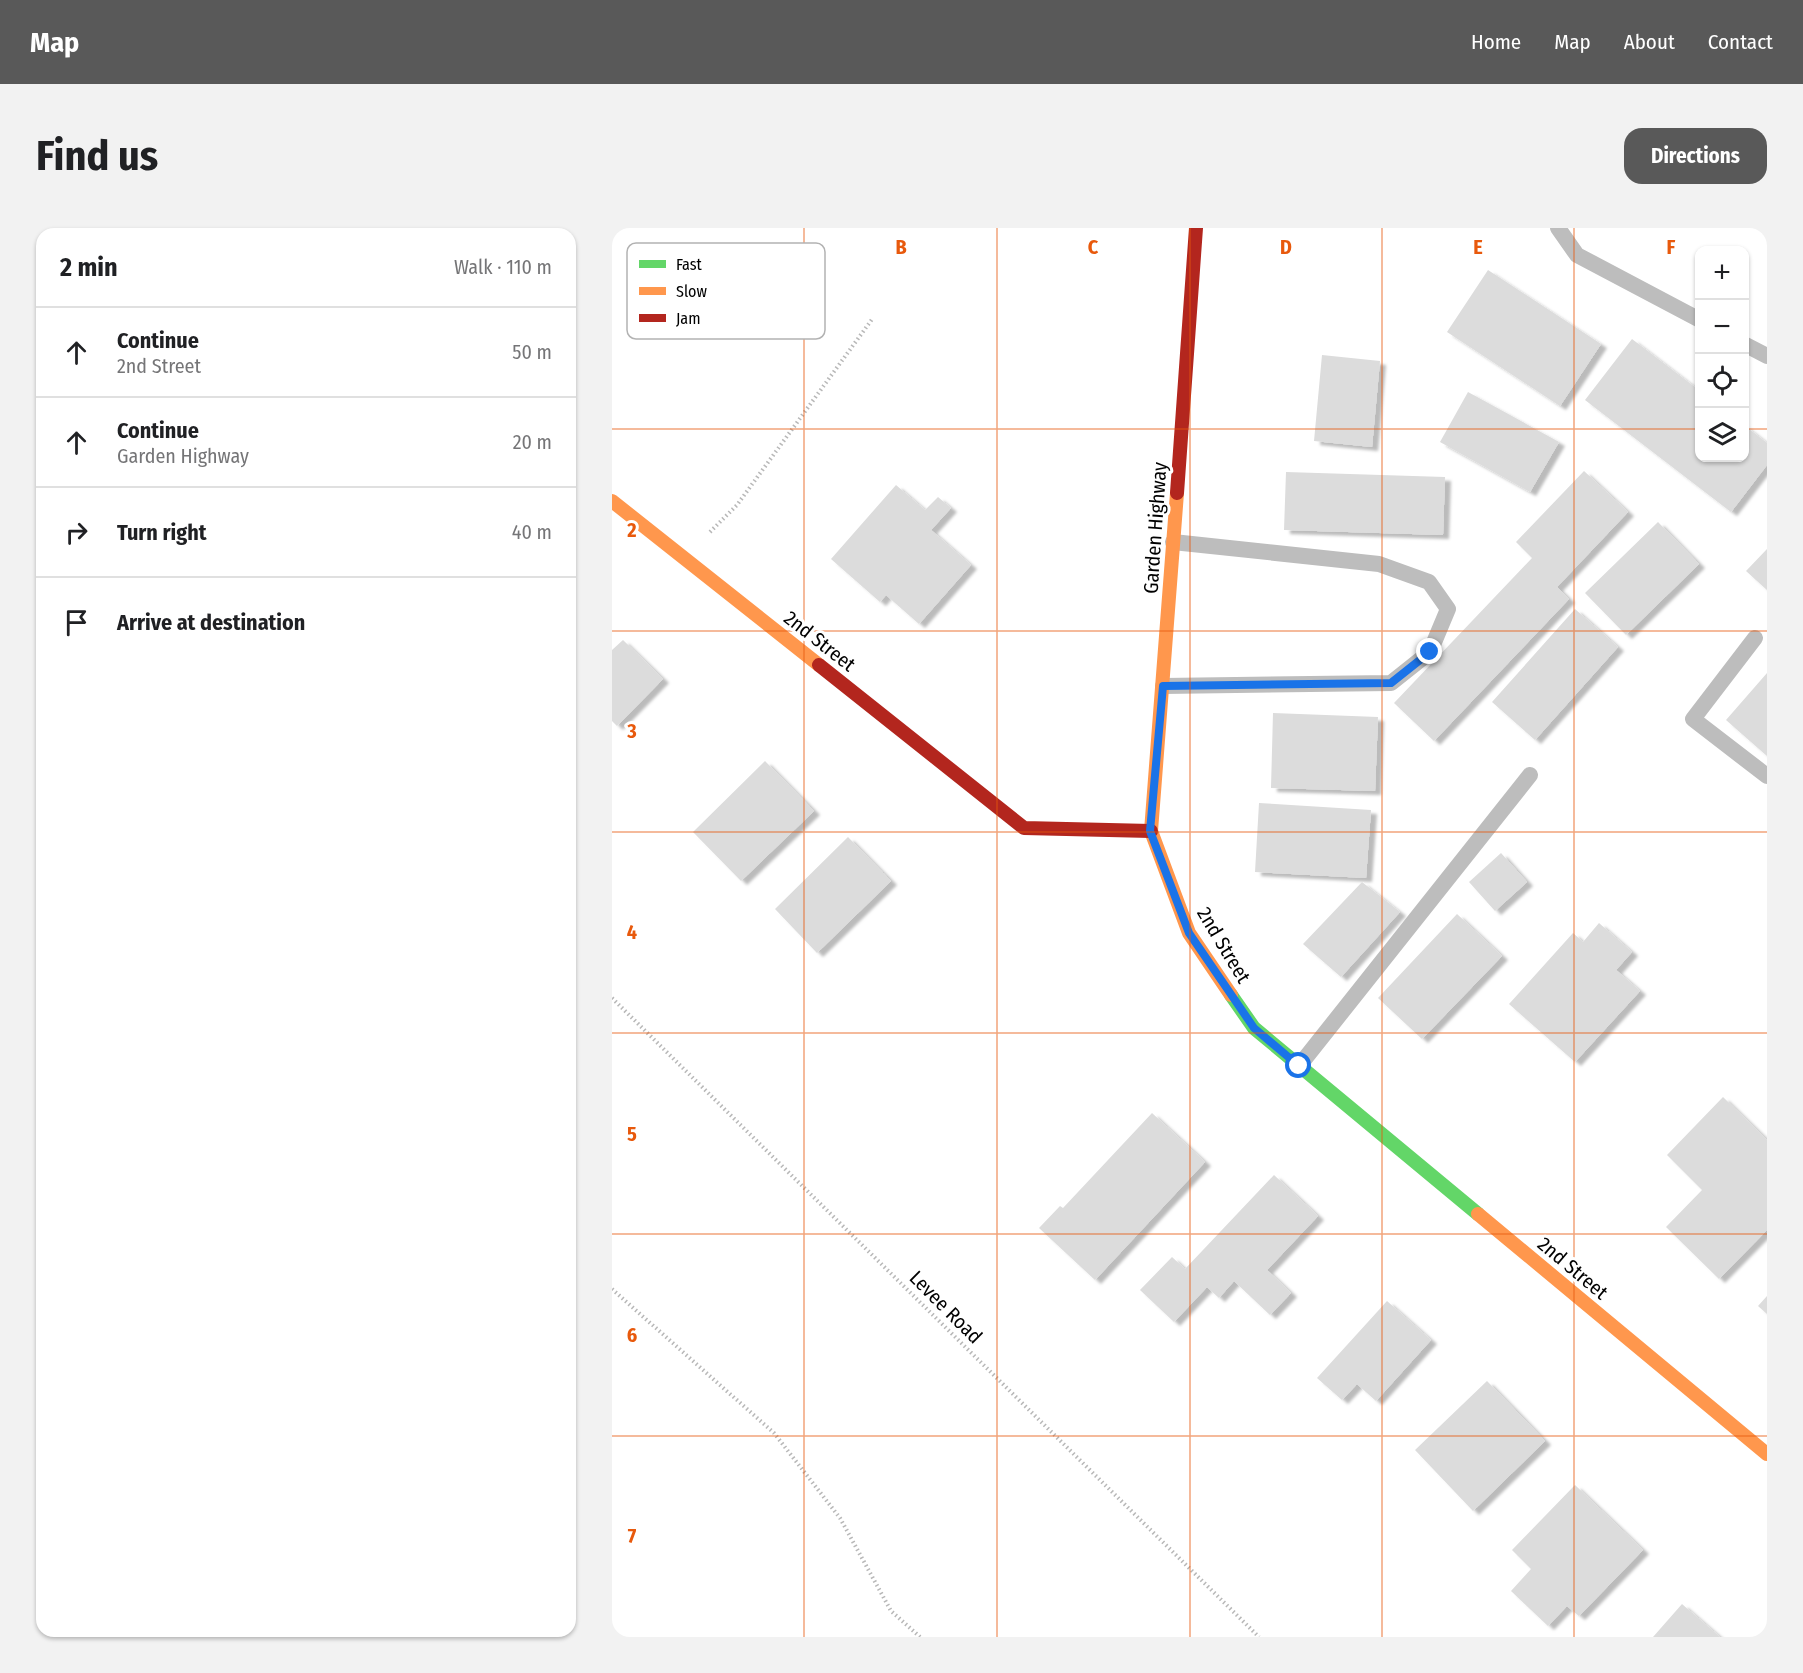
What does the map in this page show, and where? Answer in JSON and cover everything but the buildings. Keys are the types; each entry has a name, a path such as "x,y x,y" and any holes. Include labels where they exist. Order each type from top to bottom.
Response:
{"main road":[{"name":"Garden Highway","path":"1150,831 1163,686 1196,228"},
{"name":"2nd Street","path":"612,501 1024,828 1150,831 1189,933 1254,1028 1767,1454"}],"lane":[{"path":"1558,228 1577,255 1695,317"},
{"path":"1749,347 1767,356"},
{"path":"1163,686 1391,683 1430,652 1448,609 1429,582 1379,564 1173,542"},
{"path":"1755,638 1693,719 1767,776"},
{"path":"1299,1066 1530,775"}],"path":[{"path":"685,559 737,505 873,318"},
{"name":"Levee Road","path":"612,998 1259,1637"},
{"path":"612,1289 774,1433 840,1518 891,1611 920,1637"}],"traffic: fast":[{"path":"1231,995 1254,1028 1478,1214"}],"traffic: slow":[{"path":"1177,493 1151,831 1189,933 1231,995"},
{"path":"612,501 819,665"},
{"path":"1478,1214 1767,1454"}],"traffic: jam":[{"path":"1177,493 1196,228"},
{"path":"819,665 1024,828 1151,831"}],"route":[{"path":"1299,1066 1254,1028 1189,933 1150,831 1163,686 1391,683 1430,652"}]}
